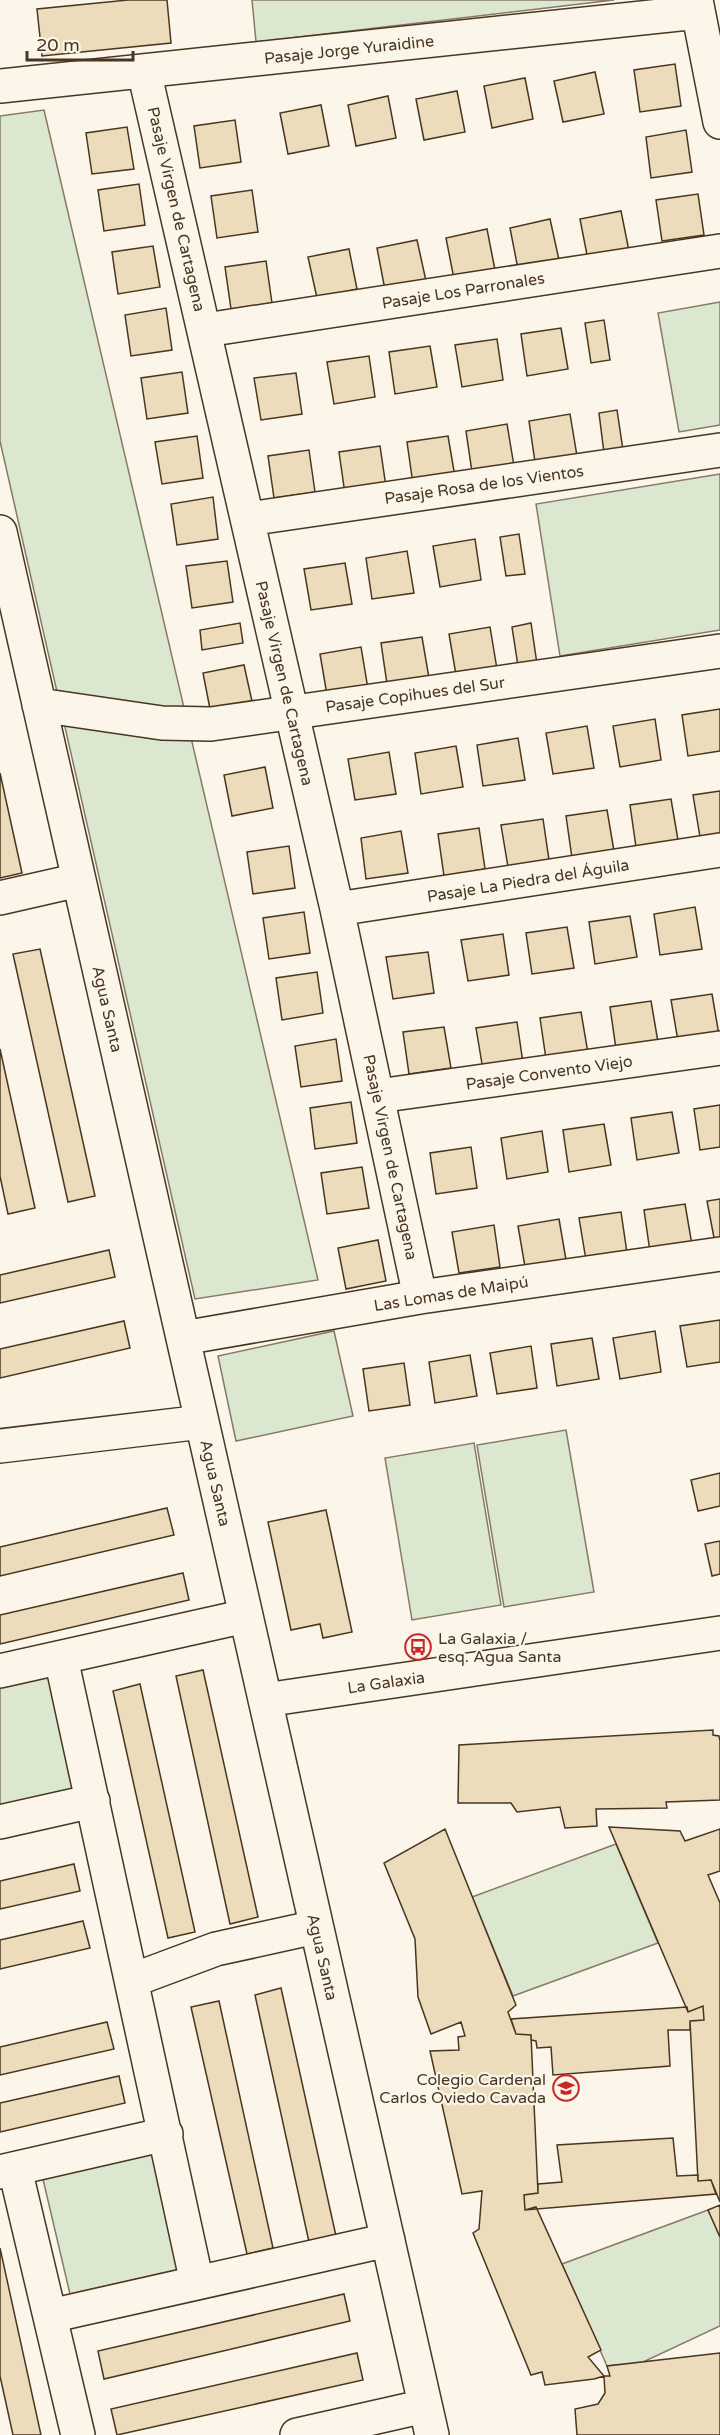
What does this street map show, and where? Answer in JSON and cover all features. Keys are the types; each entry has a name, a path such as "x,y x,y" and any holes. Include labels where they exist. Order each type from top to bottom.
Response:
{"street":[{"name":"Pasaje Jorge Yuraidine","path":"0,86 697,6"},
{"path":"697,6 720,122"},
{"name":"Pasaje Virgen de Cartagena","path":"144,71 206,330 290,712 337,909 420,1297"},
{"name":"Pasaje Los Parronales","path":"206,330 720,251"},
{"name":"Pasaje Rosa de los Vientos","path":"248,519 720,450"},
{"name":"Agua Santa","path":"0,532 4,569 39,705 429,2421"},
{"name":"Pasaje Copihues del Sur","path":"39,705 162,723 211,724 720,651"},
{"name":"Pasaje La Piedra del Águila","path":"337,909 720,850"},
{"path":"0,898 79,880"},
{"name":"Pasaje Convento Viejo","path":"378,1096 720,1048"},
{"name":"Las Lomas de Maipú","path":"183,1338 420,1297 720,1254"},
{"path":"0,1446 202,1422"},
{"path":"0,1671 246,1616"},
{"name":"La Galaxia","path":"265,1700 720,1633"},
{"path":"61,1658 198,2283"},
{"path":"0,1822 93,1802"},
{"path":"133,1980 216,1949 316,1927"},
{"path":"78,2435 50,2316 8,2171 166,2134"},
{"path":"50,2316 388,2240"},
{"path":"297,2435 429,2421"}],"green space":[{"path":"252,0 614,0 256,42"},
{"path":"44,110 318,1280 195,1299 0,441 0,116"},
{"path":"720,302 720,425 679,432 658,313"},
{"path":"720,474 720,630 560,656 536,504"},
{"path":"334,1331 353,1416 236,1441 218,1356"},
{"path":"566,1430 594,1592 504,1607 477,1445"},
{"path":"474,1443 501,1605 412,1620 385,1458"},
{"path":"55,1674 80,1794 0,1810 0,1686"},
{"path":"616,1844 658,1943 513,1996 472,1897"},
{"path":"157,2149 184,2268 70,2294 42,2175"},
{"path":"708,2210 720,2237 720,2326 641,2363 607,2366 562,2264"}],"building":[{"path":"128,0 167,0 171,43 42,56 37,9"},
{"path":"675,64 681,106 640,112 634,70"},
{"path":"595,72 604,114 563,122 554,81"},
{"path":"525,78 533,119 492,128 484,86"},
{"path":"457,91 465,132 424,140 416,99"},
{"path":"388,96 396,138 356,146 348,105"},
{"path":"321,105 329,146 288,154 280,113"},
{"path":"235,120 241,162 200,168 194,126"},
{"path":"127,127 134,169 92,174 86,133"},
{"path":"686,130 692,172 651,178 646,137"},
{"path":"139,184 145,225 104,231 98,190"},
{"path":"252,190 258,232 217,238 211,196"},
{"path":"698,194 704,235 662,241 656,200"},
{"path":"621,211 629,251 588,260 580,219"},
{"path":"550,219 559,260 518,269 510,228"},
{"path":"487,229 495,270 454,279 446,238"},
{"path":"417,240 426,281 385,290 377,248"},
{"path":"153,246 160,287 118,294 112,252"},
{"path":"349,249 357,289 317,298 308,257"},
{"path":"266,261 272,303 231,309 225,267"},
{"path":"166,308 172,350 131,356 125,315"},
{"path":"604,320 610,360 591,363 585,323"},
{"path":"561,328 568,369 527,376 521,334"},
{"path":"497,339 503,380 462,387 455,345"},
{"path":"430,346 437,387 395,394 389,352"},
{"path":"369,356 375,397 334,404 327,362"},
{"path":"182,372 188,413 147,419 141,378"},
{"path":"296,373 302,414 261,420 254,378"},
{"path":"617,410 623,450 604,453 599,413"},
{"path":"570,414 577,456 535,462 529,421"},
{"path":"507,424 514,466 472,472 466,431"},
{"path":"197,436 203,478 162,484 155,442"},
{"path":"448,436 455,477 413,484 407,442"},
{"path":"380,446 386,487 345,494 339,452"},
{"path":"309,450 315,492 274,498 268,456"},
{"path":"213,497 218,539 177,545 171,504"},
{"path":"519,534 525,574 506,576 500,537"},
{"path":"475,539 481,580 440,587 433,546"},
{"path":"407,551 414,593 372,599 366,558"},
{"path":"227,561 233,602 192,608 186,566"},
{"path":"345,563 352,604 311,610 304,569"},
{"path":"240,623 243,643 202,650 200,630"},
{"path":"531,623 537,664 518,666 512,627"},
{"path":"490,627 497,669 456,675 449,634"},
{"path":"422,637 429,678 387,684 381,643"},
{"path":"361,647 368,689 327,695 320,654"},
{"path":"244,665 253,706 211,714 203,673"},
{"path":"720,709 720,751 688,756 682,715"},
{"path":"655,719 661,760 620,767 613,726"},
{"path":"587,726 594,768 553,774 546,733"},
{"path":"518,738 525,780 483,786 477,745"},
{"path":"456,746 463,787 421,794 415,753"},
{"path":"389,752 396,794 355,800 348,759"},
{"path":"265,767 273,808 232,816 224,775"},
{"path":"0,773 22,873 0,878"},
{"path":"720,791 720,834 700,837 693,795"},
{"path":"671,799 678,840 636,847 630,805"},
{"path":"607,810 614,851 572,858 566,816"},
{"path":"543,819 549,860 508,867 501,825"},
{"path":"479,828 485,869 444,876 438,834"},
{"path":"401,831 408,873 366,879 361,838"},
{"path":"289,846 295,888 253,894 247,852"},
{"path":"695,907 702,949 660,955 654,914"},
{"path":"304,912 310,953 269,959 263,918"},
{"path":"630,916 637,957 595,964 589,922"},
{"path":"567,927 574,968 532,974 526,933"},
{"path":"503,934 509,975 468,981 461,940"},
{"path":"40,949 95,1196 68,1202 13,954"},
{"path":"428,952 434,993 393,999 386,957"},
{"path":"317,972 323,1013 282,1020 276,978"},
{"path":"712,994 719,1035 678,1041 671,1000"},
{"path":"651,1001 658,1042 616,1049 610,1007"},
{"path":"581,1012 588,1053 546,1059 540,1018"},
{"path":"517,1022 523,1063 483,1070 476,1028"},
{"path":"444,1027 451,1068 409,1074 403,1032"},
{"path":"336,1039 342,1081 301,1087 295,1046"},
{"path":"0,1049 35,1208 8,1214 0,1176"},
{"path":"351,1102 357,1143 315,1149 310,1108"},
{"path":"720,1105 720,1147 700,1150 694,1109"},
{"path":"672,1112 679,1153 637,1160 631,1118"},
{"path":"604,1124 611,1165 569,1172 563,1130"},
{"path":"542,1131 548,1172 507,1179 501,1138"},
{"path":"471,1147 477,1188 436,1194 430,1153"},
{"path":"362,1167 369,1208 327,1214 321,1173"},
{"path":"720,1199 720,1242 715,1243 707,1201"},
{"path":"685,1204 692,1245 650,1252 644,1210"},
{"path":"621,1212 627,1253 586,1260 579,1218"},
{"path":"559,1219 566,1260 525,1267 518,1226"},
{"path":"494,1225 500,1267 459,1273 452,1232"},
{"path":"378,1240 386,1281 346,1289 338,1248"},
{"path":"109,1250 115,1277 0,1303 0,1275"},
{"path":"720,1320 720,1362 687,1367 680,1326"},
{"path":"124,1321 130,1348 0,1378 0,1349"},
{"path":"655,1331 661,1372 620,1379 613,1338"},
{"path":"592,1338 599,1379 557,1386 551,1344"},
{"path":"531,1346 537,1388 497,1394 490,1353"},
{"path":"470,1355 477,1396 435,1403 429,1362"},
{"path":"404,1363 410,1405 369,1411 363,1369"},
{"path":"720,1473 720,1506 698,1511 691,1480"},
{"path":"167,1508 174,1535 0,1576 0,1547"},
{"path":"326,1510 352,1632 323,1638 320,1624 291,1630 268,1522"},
{"path":"720,1541 720,1574 712,1576 705,1544"},
{"path":"183,1573 189,1600 0,1644 0,1615"},
{"path":"203,1670 258,1917 230,1924 176,1676"},
{"path":"140,1684 195,1932 168,1938 113,1691"},
{"path":"713,1730 713,1735 719,1736 720,1741 720,1800 666,1802 667,1808 596,1809 597,1826 565,1828 560,1807 517,1812 511,1803 458,1803 459,1745"},
{"path":"609,1827 680,1831 685,1841 720,1829 720,1871 708,1875 720,1903 720,2202 711,2180 698,2181 690,2021 704,2020 703,2006 688,2012"},
{"path":"445,1829 516,2005 508,2012 516,2034 531,2035 538,2193 524,2195 525,2210 536,2207 601,2350 588,2357 604,2376 594,2379 545,2385 542,2372 531,2375 473,2233 479,2229 482,2191 462,2194 430,2051 459,2050 458,2037 465,2036 461,2022 431,2034 418,1997 415,1939 384,1863"},
{"path":"74,1864 80,1891 0,1909 0,1881"},
{"path":"83,1921 90,1948 0,1969 0,1940"},
{"path":"281,1988 336,2236 309,2242 255,1995"},
{"path":"219,2001 273,2248 247,2254 191,2007"},
{"path":"703,2006 704,2020 690,2021 690,2030 668,2030 670,2066 553,2075 551,2047 537,2048 536,2041 531,2040 531,2035 516,2034 511,2019 687,2007 688,2012"},
{"path":"107,2022 114,2049 0,2075 0,2047"},
{"path":"119,2076 125,2103 0,2132 0,2103"},
{"path":"673,2138 677,2176 698,2175 698,2181 711,2180 716,2194 525,2210 524,2195 538,2193 538,2184 562,2182 557,2145"},
{"path":"720,2205 720,2237 708,2210"},
{"path":"0,2248 41,2435 13,2435 0,2376"},
{"path":"344,2294 350,2321 104,2379 98,2351"},
{"path":"357,2353 363,2380 117,2435 111,2409"},
{"path":"720,2353 720,2435 577,2435 575,2409 598,2404 605,2393 604,2376 610,2376 607,2366"}],"place":[{"name":"La Galaxia / esq. Agua Santa","path":"418,1647"},
{"name":"Colegio Cardenal Carlos Oviedo Cavada","path":"566,2088"}]}
